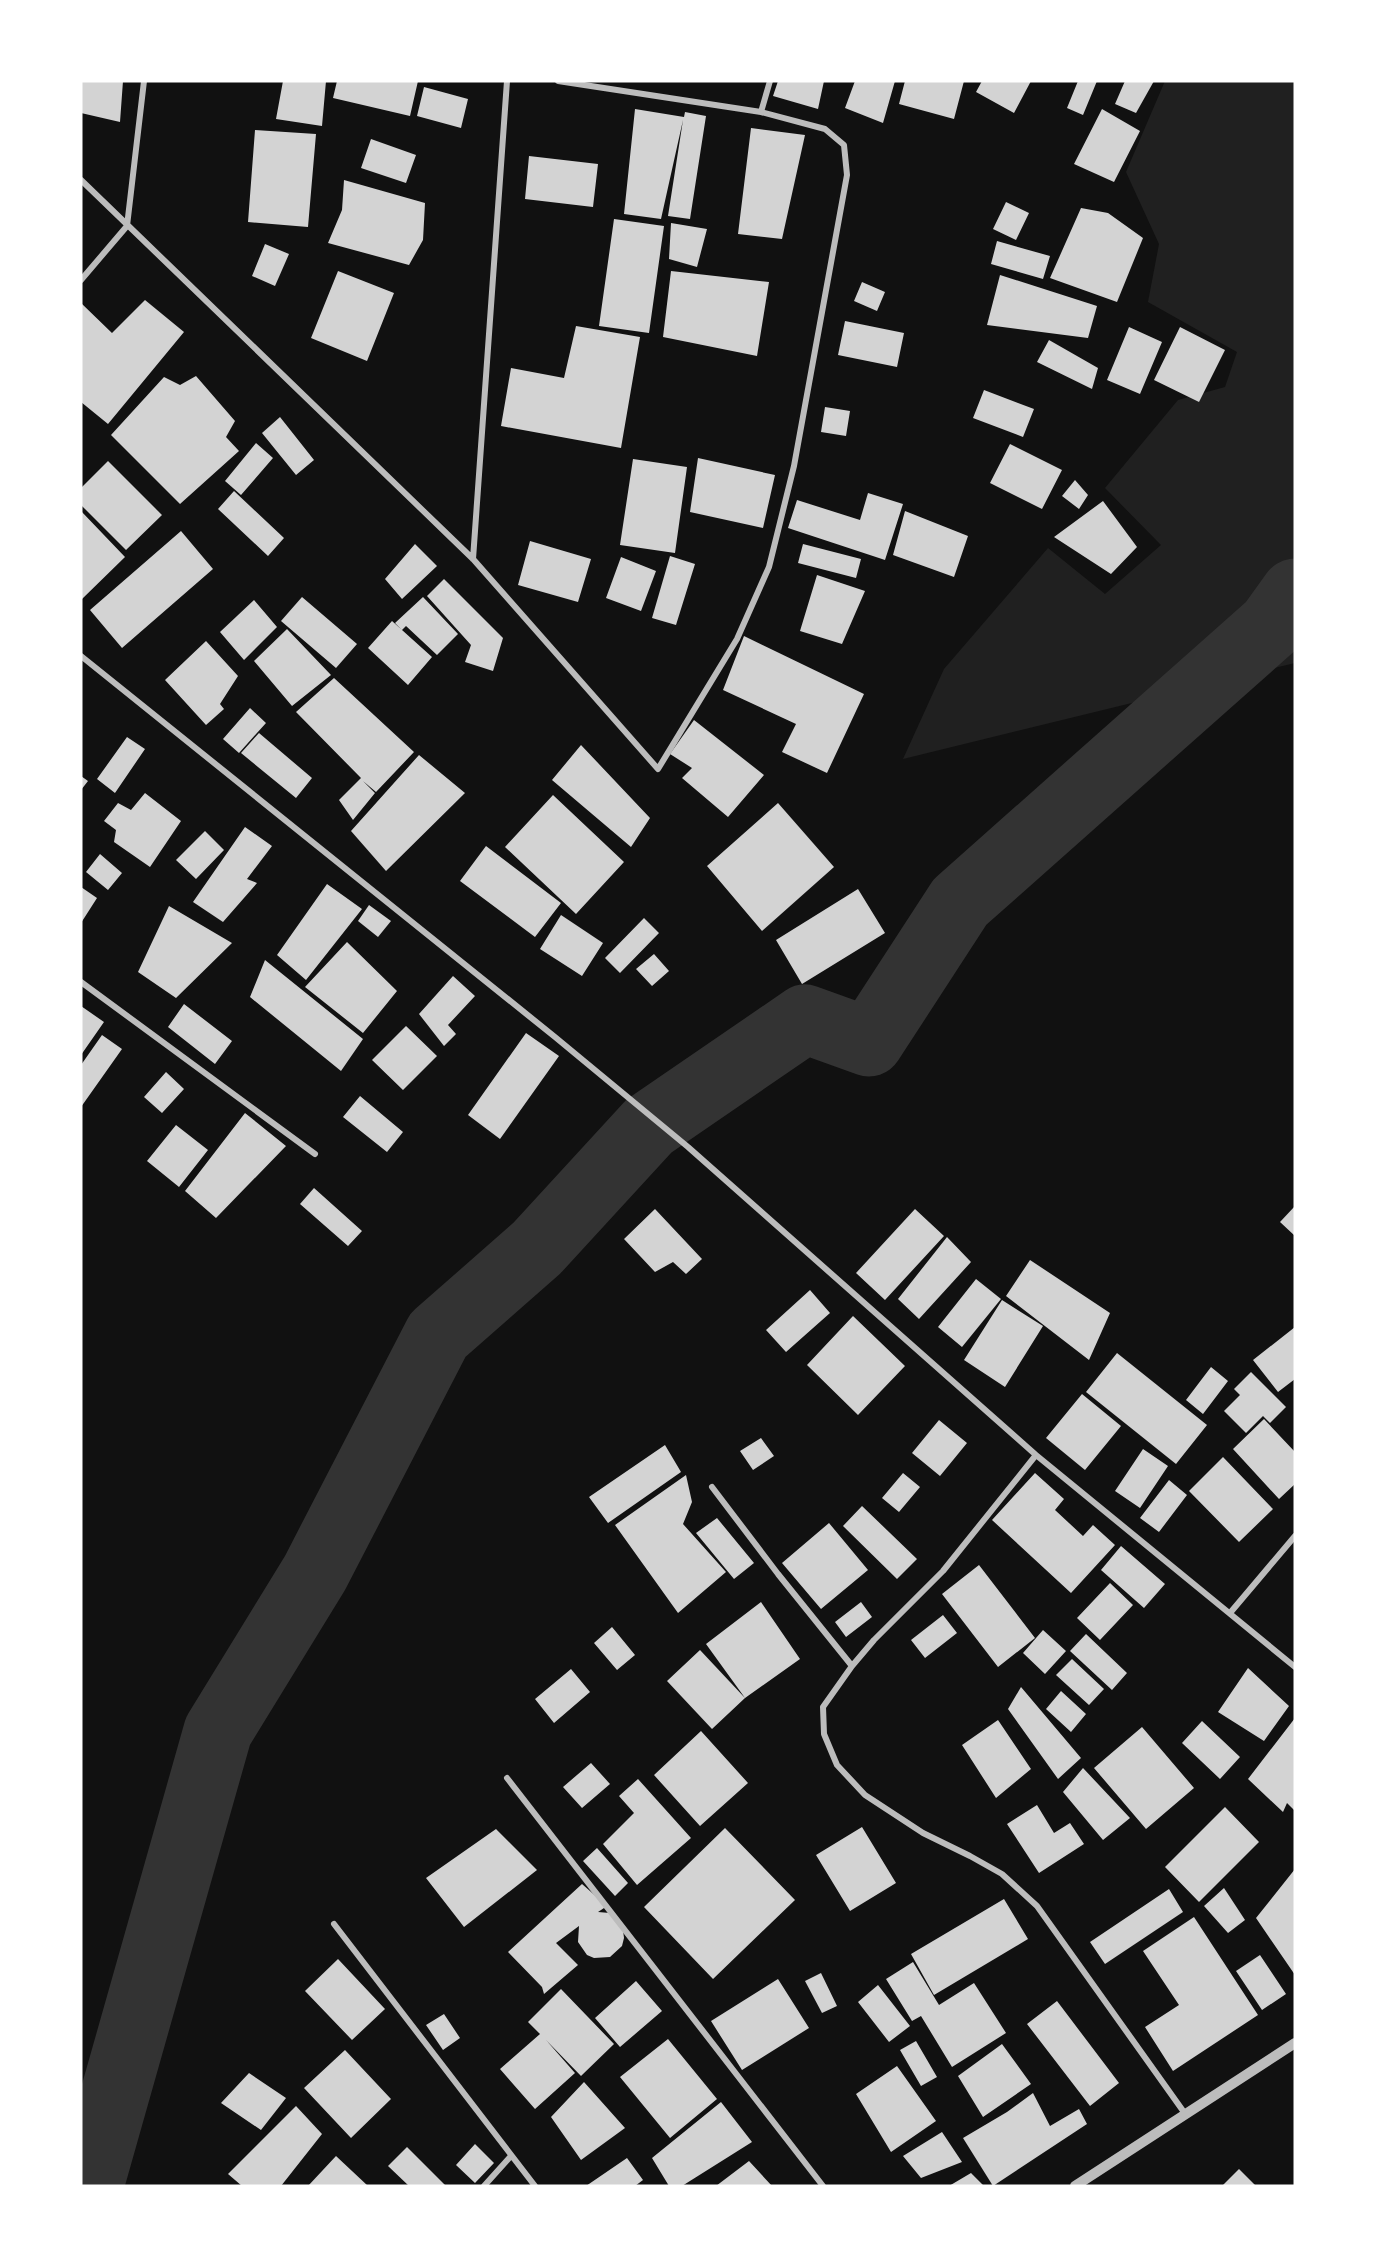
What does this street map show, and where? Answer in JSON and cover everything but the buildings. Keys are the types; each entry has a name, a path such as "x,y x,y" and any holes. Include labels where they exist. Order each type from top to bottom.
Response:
{"street":[{"path":"81,280 127,226 144,81"},
{"path":"473,559 507,81"},
{"path":"81,180 473,559 658,769 737,639 770,567 794,466 847,175 844,145 825,129 762,112 558,81"},
{"path":"762,112 770,81"},
{"path":"81,656 555,1037 688,1147 1036,1455 1295,1667"},
{"path":"81,982 315,1154"},
{"path":"1036,1455 943,1571 874,1640 852,1666 823,1707 824,1734 837,1765 865,1795 923,1833 1002,1874 1037,1906 1186,2115"},
{"path":"712,1487 852,1666"},
{"path":"1230,1613 1295,1536"},
{"path":"507,1778 823,2186"},
{"path":"334,1924 535,2186"},
{"path":"1076,2186 1295,2043"},
{"path":"484,2186 511,2156"}],"shaded area":[{"path":"1165,81 1295,81 1295,663 903,759 944,669 1048,548 1105,594 1161,545 1105,488 1178,400 1225,387 1237,352 1148,302 1159,244 1126,172"}],"waterway":[{"path":"89,2186 218,1731 315,1573 438,1335 537,1248 649,1126 805,1019 869,1042 960,902 1272,625 1295,593"}]}
